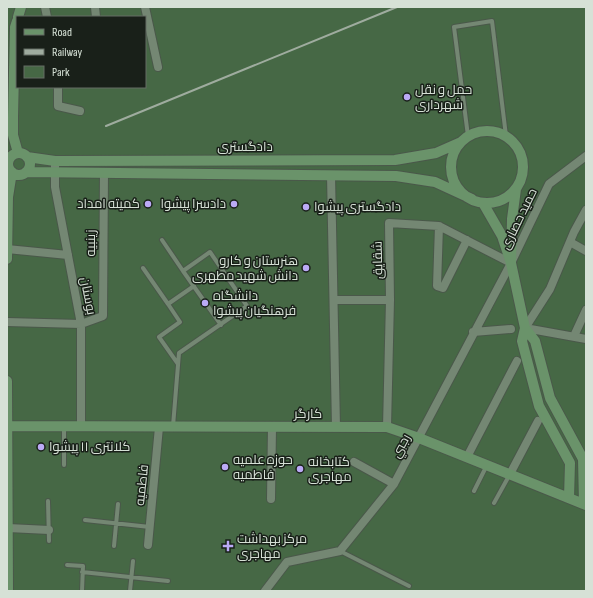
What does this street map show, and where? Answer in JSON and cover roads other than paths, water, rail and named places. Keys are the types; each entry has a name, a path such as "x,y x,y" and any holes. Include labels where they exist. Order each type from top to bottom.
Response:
{"main road":[{"path":"16,24 13,136 22,155"},
{"path":"483,131 495,131 506,136 515,144 521,154 524,166 522,178 516,189 507,197 496,202 483,203 472,199 462,192 455,183 452,173 452,162 455,151 464,139 483,131"},
{"name":"دادگستری","path":"22,155 55,161 395,160 436,153 464,139"},
{"path":"7,145 29,159 30,166 26,172 21,175 10,170"},
{"path":"7,258 7,198 10,170 8,164 10,158 22,155"},
{"name":"دادگستری","path":"26,172 396,176 435,182 472,199"},
{"path":"511,262 512,219 516,189"},
{"path":"483,203 502,236 511,262 525,328 535,342 550,398 583,459 585,504"},
{"path":"525,328 522,341 539,406 570,463 569,498"},
{"path":"7,381 9,423 8,591"},
{"name":"کارگر","path":"9,423 64,426 387,427 419,438 585,504"}],"street":[{"path":"145,7 158,67"},
{"path":"58,88 58,106 80,111"},
{"name":"حمید حصاری","path":"511,262 549,184 586,156"},
{"name":"بوستان","path":"55,161 55,187 81,324 81,426"},
{"name":"زينبيه","path":"81,324 103,316 104,172"},
{"path":"331,175 336,427"},
{"path":"586,210 570,242 550,289 525,328 586,339"},
{"name":"شقايق","path":"387,427 390,300 389,223 439,226 511,262"},
{"path":"439,226 437,286 443,288 467,240"},
{"path":"570,242 586,251"},
{"path":"7,249 68,255"},
{"name":"رجبي","path":"340,551 394,484 511,262"},
{"path":"334,300 390,300"},
{"path":"574,336 586,310"},
{"path":"7,322 81,324"},
{"path":"473,332 511,329"},
{"path":"467,457 517,361"},
{"path":"510,474 538,421"},
{"path":"271,499 272,426"},
{"name":"فاطميه","path":"148,545 159,427"},
{"path":"354,462 394,484"},
{"path":"8,528 49,530"},
{"path":"265,591 288,562 340,551"}],"lane":[{"path":"464,139 454,27 492,21 506,136"},
{"path":"162,240 221,324"},
{"path":"172,427 179,353 247,306 210,252 184,270"},
{"path":"143,268 180,322 159,337 178,364"},
{"path":"168,304 194,286"},
{"path":"64,426 64,465"},
{"path":"474,491 488,465"},
{"path":"494,503 510,474"},
{"path":"48,501 49,541"},
{"path":"114,546 118,504"},
{"path":"85,520 150,527"},
{"path":"340,551 409,586"},
{"path":"130,591 133,561"},
{"path":"66,565 83,566 82,591"},
{"path":"82,572 168,581"}],"railway":[{"path":"106,126 397,7"}],"place":[{"name":"حمل و نقل شهرداری","path":"407,97"},
{"name":"کمیته امداد","path":"148,204"},
{"name":"دادسرا پیشوا","path":"234,204"},
{"name":"دادگستری پیشوا","path":"306,207"},
{"name":"هنرستان و کارو دانش شهید مطهری","path":"306,268"},
{"name":"دانشگاه فرهنگیان پیشوا","path":"205,303"},
{"name":"کلانتری ۱۱ پیشوا","path":"41,447"},
{"name":"حوزه علمیه فاطمیه","path":"225,467"},
{"name":"کتابخانه مهاجری","path":"300,469"},
{"name":"مرکز بهداشت مهاجری","path":"228,546"}]}
